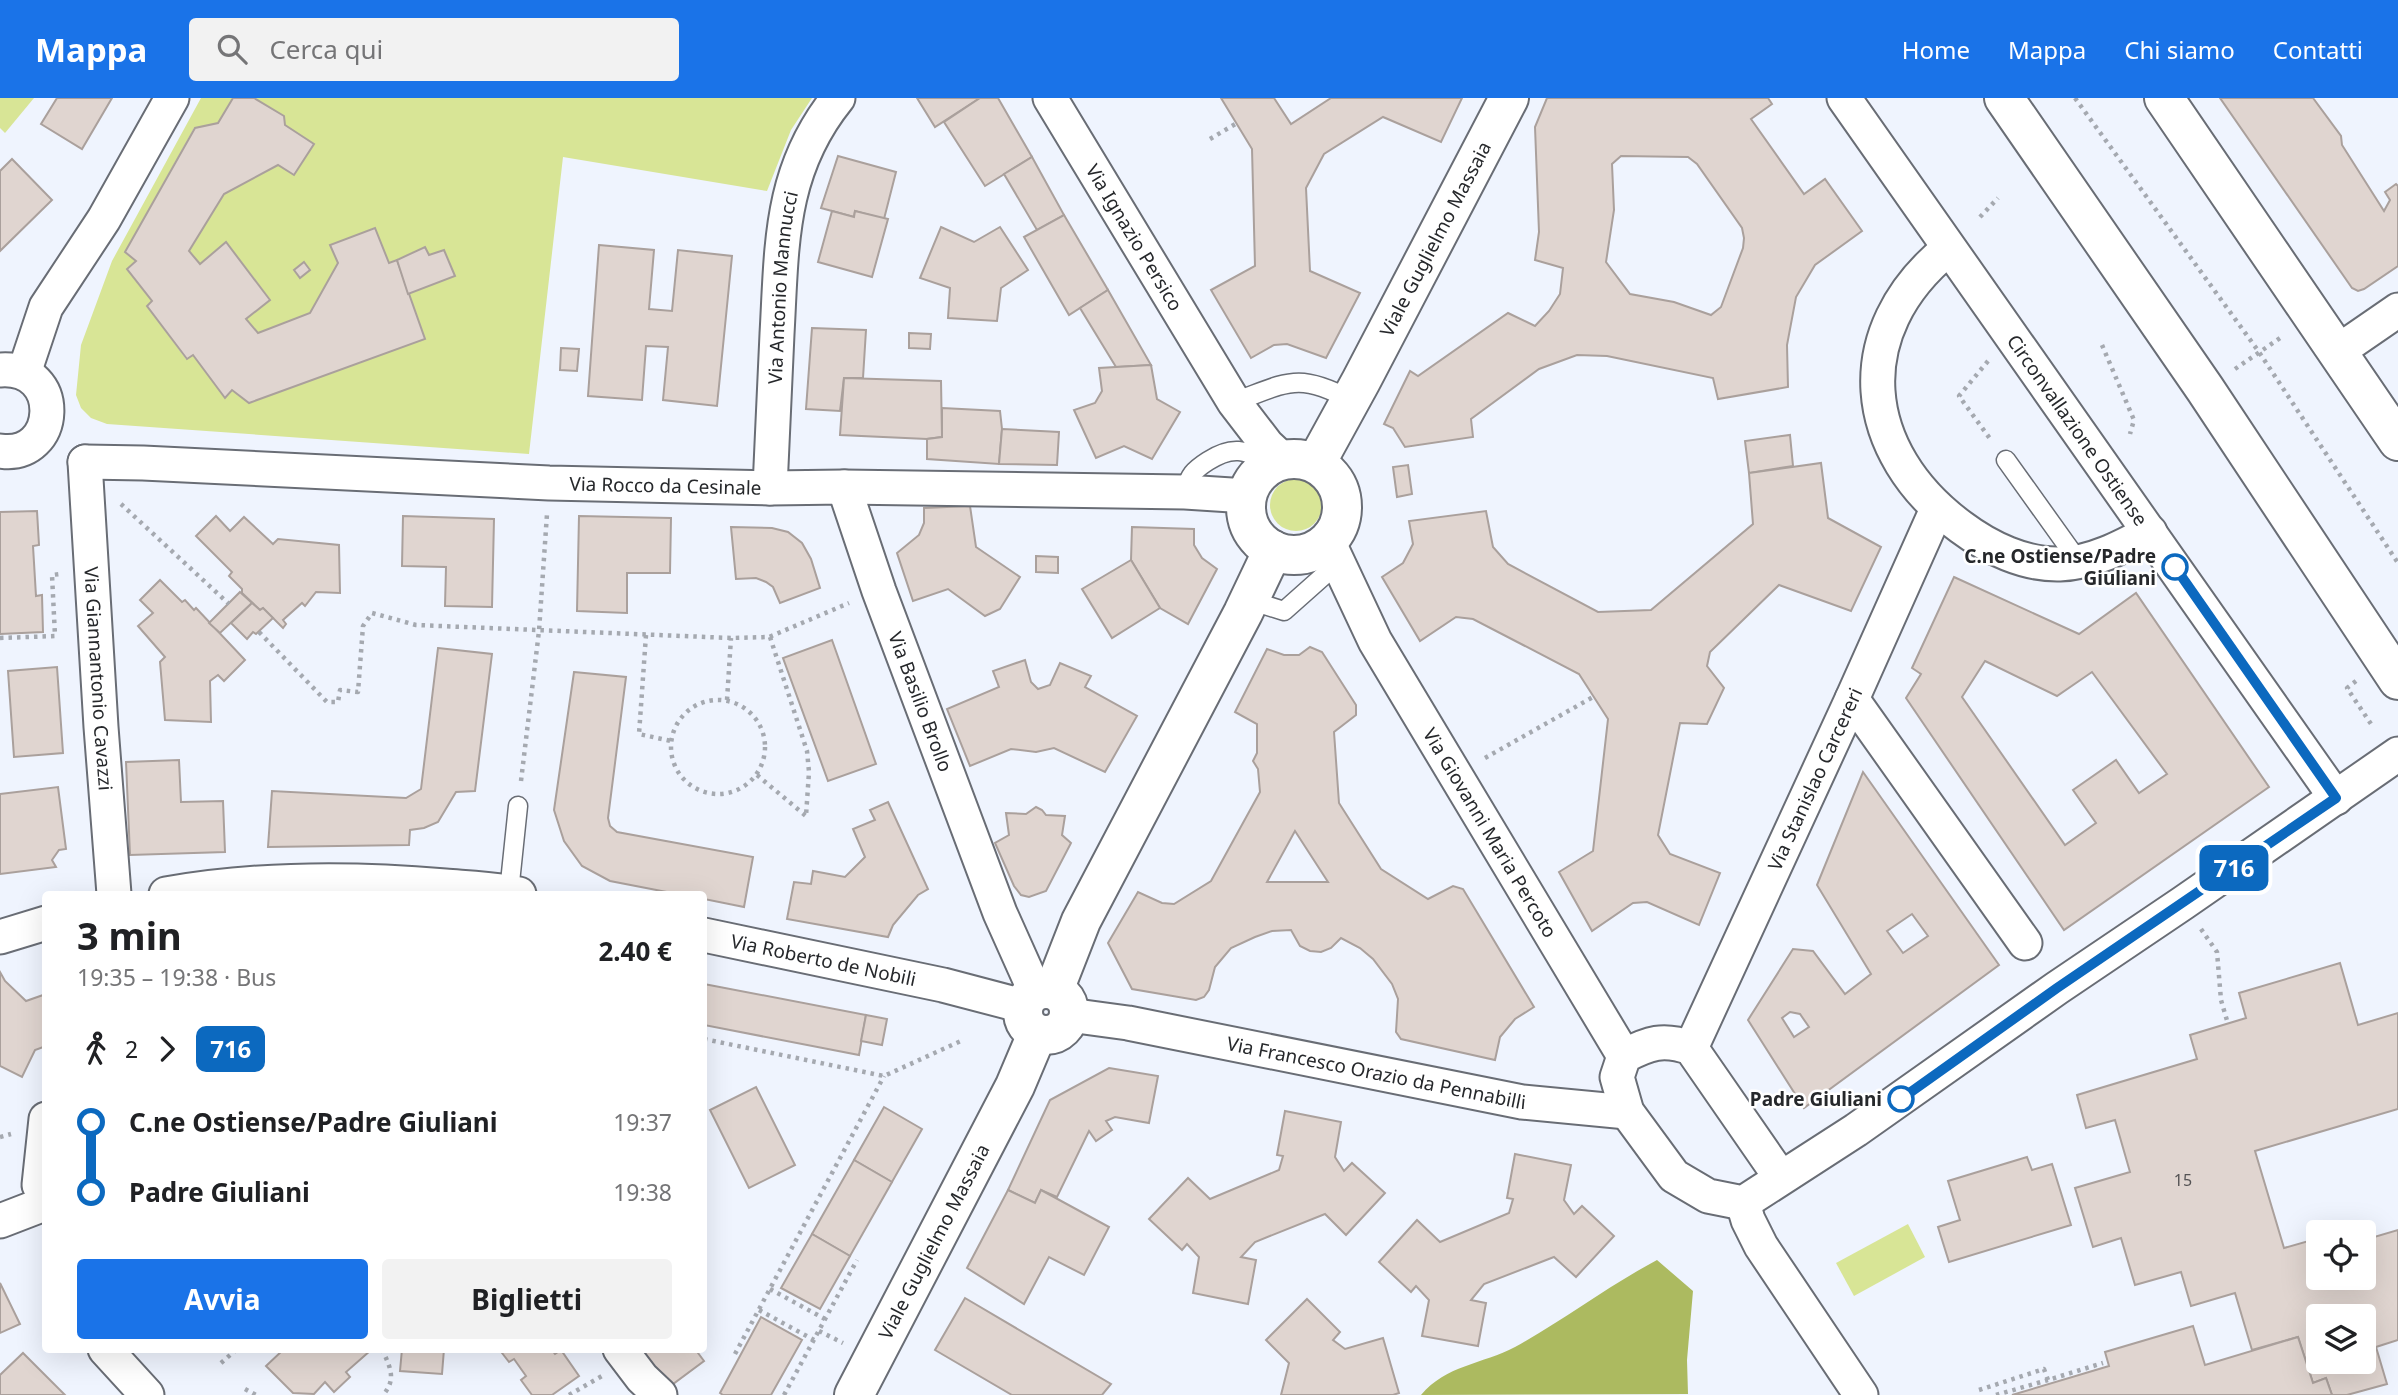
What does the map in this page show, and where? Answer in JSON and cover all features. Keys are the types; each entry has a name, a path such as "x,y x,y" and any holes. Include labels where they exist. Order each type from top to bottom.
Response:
{"street":[{"path":"8,371 104,219 172,98"},
{"name":"Via Antonio Mannucci","path":"770,488 786,205 807,143 838,98"},
{"name":"Via Ignazio Persico","path":"1050,98 1227,389 1267,445 1290,462"},
{"name":"Viale Guglielmo Massaia","path":"1290,462 1356,390 1509,98"},
{"name":"Circonvallazione Ostiense","path":"1844,98 2336,798"},
{"path":"2004,98 2205,389 2382,677"},
{"path":"2164,98 2398,441"},
{"path":"1948,249 1917,277 1901,301 1885,339 1877,388 1885,430 1897,457 1919,491 1937,509 1985,542 2018,557 2050,564 2079,562 2107,553 2150,532"},
{"path":"2337,352 2398,310"},
{"path":"0,345 8,371"},
{"path":"0,451 22,449 32,444 43,430 47,418 46,398 36,382 8,371"},
{"path":"43,430 85,462"},
{"name":"Via Rocco da Cesinale","path":"85,462 549,483 1185,492 1247,496"},
{"name":"Via Giannantonio Cavazzi","path":"85,462 114,891"},
{"path":"1290,462 1333,477 1342,495 1341,519 1333,552 1305,555 1272,550 1256,536 1251,527 1247,516 1247,496 1256,477 1290,462"},
{"name":"Via Basilio Brollo","path":"844,487 879,591 1000,913 1044,1007"},
{"name":"Via Stanislao Carcereri","path":"1691,1048 1937,509"},
{"path":"1249,600 1272,550"},
{"name":"Via Giovanni Maria Percoto","path":"1333,552 1359,610 1624,1056"},
{"name":"Viale Guglielmo Massaia","path":"853,1395 1015,1086 1044,1007 1081,920 1249,600"},
{"path":"1852,699 2025,943"},
{"path":"1781,1178 1691,1048 1672,1041 1652,1043 1624,1056 1617,1077 1627,1112 1674,1176 1708,1196 1743,1203 1856,1130 2057,988 2398,754"},
{"path":"195,891 327,880 409,883 491,891"},
{"path":"0,937 42,924"},
{"name":"Via Roberto de Nobili","path":"707,936 1044,1007"},
{"name":"Via Francesco Orazio da Pennabilli","path":"1044,1007 1522,1102 1627,1112"},
{"path":"0,1222 39,1196 42,1163"},
{"path":"1743,1203 1748,1220 1762,1246 1861,1395"},
{"path":"111,1356 147,1395"},
{"path":"613,1362 642,1378 660,1395"}],"lane":[{"path":"1227,389 1310,382 1328,388 1356,390"},
{"path":"1185,492 1191,472 1222,452 1239,451 1290,462"},
{"path":"2006,460 2079,562"},
{"path":"1249,600 1284,611 1333,552"},
{"path":"512,891 518,806"}],"path":[{"path":"2074,98 2259,352 2398,563"},
{"path":"1210,139 1237,123"},
{"path":"1979,216 1998,198"},
{"path":"2230,372 2286,334"},
{"path":"2006,460 1959,396 2010,336"},
{"path":"2102,345 2134,420 2130,434"},
{"path":"131,513 229,604"},
{"path":"518,806 538,631 546,516"},
{"path":"0,638 55,636 52,575 93,573"},
{"path":"259,632 327,702 338,702 340,690 358,692 363,626 372,613 416,625 731,638 769,637 879,591"},
{"path":"646,635 639,734 671,741"},
{"path":"757,775 806,816 809,772 807,751 769,637"},
{"path":"727,700 731,638"},
{"path":"2371,724 2347,688 2382,677"},
{"path":"1455,775 1593,696"},
{"path":"727,700 742,706 754,716 766,745 764,761 757,775 746,787 716,795 700,792 677,772 671,757 671,741 675,726 684,714 697,704 727,700"},
{"path":"2217,952 2221,1000 2228,1024"},
{"path":"707,1040 884,1076 963,1040"},
{"path":"735,1354 884,1076"},
{"path":"784,1395 857,1260"},
{"path":"770,1289 825,1319"},
{"path":"758,1310 814,1340"},
{"path":"819,1331 832,1338"},
{"path":"221,1363 232,1353"},
{"path":"383,1395 390,1388 393,1374 384,1353"},
{"path":"569,1395 613,1362"},
{"path":"1996,1395 2103,1363"},
{"path":"1979,1390 2044,1369 2048,1380"},
{"path":"245,1389 256,1395"}],"green space":[{"path":"0,98 34,98 5,133 0,128"},
{"path":"201,98 233,98 218,123 194,128 125,252 136,261 127,269 152,301 147,306 186,359 193,355 249,403 425,339 408,294 455,276 443,250 429,255 425,247 389,263 374,228 331,245 338,263 310,313 258,333 246,319 270,299 227,243 200,264 189,251 224,194 278,165 294,175 314,144 285,125 284,116 254,98 812,98 791,130 767,191 563,157 529,454 107,424 91,418 81,408 76,395 81,345 112,261"},
{"path":"1296,479 1315,486 1322,505 1315,524 1296,531 1277,524 1270,505 1277,486"},
{"path":"1908,1224 1925,1257 1854,1296 1836,1263"},
{"path":"1657,1260 1693,1291 1687,1360 1688,1394 1421,1395 1442,1377 1515,1347"}],"building":[{"path":"57,98 112,98 82,149 41,124"},
{"path":"233,98 254,98 284,116 285,125 314,144 294,175 278,165 224,194 189,251 200,264 226,242 270,300 246,319 258,333 310,313 338,263 330,245 375,228 389,263 397,260 425,339 249,403 232,390 225,398 193,355 187,359 147,306 152,301 127,269 136,261 125,252 195,128 218,123"},
{"path":"917,98 980,98 935,127"},
{"path":"980,98 998,98 1032,157 985,186 944,122"},
{"path":"1221,98 1274,98 1291,124 1331,98 1462,98 1441,142 1383,117 1324,154 1306,188 1310,271 1360,293 1326,358 1287,344 1274,345 1251,358 1211,290 1255,266 1252,149"},
{"path":"1547,98 1768,98 1772,104 1751,119 1804,194 1825,179 1862,231 1815,265 1796,297 1787,345 1788,387 1718,399 1713,378 1607,356 1577,355 1539,369 1471,419 1473,437 1405,447 1393,428 1384,424 1410,371 1418,376 1508,313 1535,326 1560,294 1563,268 1535,260 1539,232 1535,127","holes":["1621,156 1688,157 1697,164 1742,228 1744,238 1743,248 1721,307 1711,315 1674,302 1630,294 1606,262 1614,210 1612,164"]},
{"path":"2220,98 2313,98 2341,136 2342,145 2384,211 2390,200 2385,192 2396,184 2398,186 2398,266 2364,289 2358,291 2352,288"},
{"path":"838,156 896,172 884,219 855,211 854,217 821,208"},
{"path":"1032,157 1064,215 1037,230 1004,174"},
{"path":"12,159 52,200 0,251 0,171"},
{"path":"832,211 854,217 855,211 888,219 872,277 818,262"},
{"path":"1064,215 1108,290 1069,315 1024,237"},
{"path":"941,227 974,242 1000,227 1028,270 1001,288 997,321 948,318 950,288 920,278"},
{"path":"599,245 654,250 649,309 672,311 678,250 732,256 717,406 663,400 668,347 646,346 642,400 588,396"},
{"path":"425,247 429,255 444,250 455,276 408,294 397,260"},
{"path":"304,262 310,270 300,278 294,270"},
{"path":"1108,290 1151,365 1116,367 1080,308"},
{"path":"812,328 866,330 863,378 844,378 840,411 806,409"},
{"path":"909,333 931,334 930,349 909,348"},
{"path":"561,348 579,349 577,371 560,370"},
{"path":"1151,365 1157,399 1180,412 1152,459 1124,446 1096,458 1074,410 1095,403 1102,391 1099,368"},
{"path":"844,378 941,381 942,437 927,439 840,435"},
{"path":"942,408 1000,411 1002,429 999,464 927,459 927,439 942,437"},
{"path":"1002,429 1059,432 1057,465 999,464"},
{"path":"1790,435 1793,466 1749,473 1745,441"},
{"path":"1821,463 1828,518 1881,547 1851,611 1779,585 1710,652 1707,666 1724,688 1707,724 1680,723 1658,835 1670,854 1720,873 1699,925 1647,902 1633,903 1592,931 1559,872 1593,851 1608,719 1579,674 1473,619 1456,617 1420,641 1382,577 1403,563 1413,544 1409,521 1486,511 1493,547 1508,564 1598,612 1651,610 1753,524 1749,473"},
{"path":"1408,465 1412,494 1397,497 1393,467"},
{"path":"970,506 976,547 1020,577 1000,609 985,616 948,589 913,601 897,553 919,535 924,523 924,508"},
{"path":"37,511 39,545 33,546 36,596 42,595 43,632 0,634 0,512"},
{"path":"216,516 230,531 244,517 273,544 278,539 339,545 340,593 316,592 305,606 302,603 283,620 286,624 283,628 263,608 260,610 242,593 242,589 229,576 232,572 196,536"},
{"path":"403,516 494,519 492,607 445,606 446,567 402,566"},
{"path":"579,516 671,518 670,573 627,573 627,613 577,611"},
{"path":"731,527 772,528 788,532 802,543 811,559 820,588 780,603 773,587 766,582 756,578 736,579"},
{"path":"1132,527 1194,529 1194,545 1202,558 1217,569 1188,624 1160,608 1131,560"},
{"path":"1036,556 1058,557 1058,573 1036,572"},
{"path":"1131,560 1160,608 1112,638 1082,589"},
{"path":"1954,577 2079,634 2136,593 2269,787 2064,930 1906,698 1921,674 1912,668","holes":["1985,661 2057,696 2092,672 2167,774 2139,793 2116,760 2073,790 2096,823 2065,845 1962,697"]},
{"path":"160,580 182,602 185,600 194,610 196,608 245,660 224,681 218,675 210,681 211,722 165,720 160,662 165,657 138,626 153,613 140,600"},
{"path":"240,592 252,603 220,633 209,623"},
{"path":"252,603 260,610 263,608 273,618 247,639 231,623"},
{"path":"832,640 876,764 828,781 783,658"},
{"path":"1310,647 1322,652 1356,705 1356,715 1334,732 1339,803 1381,869 1428,899 1453,886 1463,889 1534,1007 1515,1019 1500,1037 1495,1060 1401,1039 1396,1032 1398,999 1392,984 1373,959 1341,938 1331,948 1321,952 1300,946 1291,930 1272,931 1255,937 1231,948 1215,967 1209,990 1204,997 1196,1000 1132,989 1108,943 1138,892 1162,903 1174,904 1211,881 1260,792 1258,769 1253,761 1257,753 1257,724 1235,712 1267,649 1284,655 1299,655","holes":["1295,831 1328,882 1267,882"]},
{"path":"438,648 492,654 475,791 456,792 438,822 410,830 409,845 268,847 272,791 406,798 421,789"},
{"path":"1025,660 1031,682 1038,689 1050,685 1060,663 1091,676 1085,687 1137,716 1105,772 1054,748 1036,752 1011,749 970,766 947,709 999,687 993,671"},
{"path":"57,667 63,753 14,757 8,671"},
{"path":"574,672 626,677 608,818 610,826 617,832 753,857 744,907 707,900 707,891 662,891 610,881 582,866 564,841 554,810"},
{"path":"179,760 181,802 223,801 225,852 130,855 126,762"},
{"path":"1863,772 1999,965 1804,1108 1748,1020 1793,949 1813,951 1845,994 1871,974 1817,885","holes":["1912,914 1928,936 1903,953 1887,931","1790,1012 1800,1014 1809,1027 1794,1037 1782,1018"]},
{"path":"58,787 66,849 59,850 52,860 56,867 0,874 0,794"},
{"path":"888,802 928,889 918,895 893,925 888,937 787,919 794,882 811,884 813,871 845,877 865,857 853,829 875,820 870,810"},
{"path":"1036,807 1046,815 1065,816 1062,835 1071,843 1046,891 1029,897 1021,895 1014,886 995,843 1009,835 1006,813 1026,814"},
{"path":"2340,963 2358,1025 2398,1013 2398,1109 2255,1151 2284,1248 2306,1242 2306,1290 2376,1290 2376,1236 2398,1230 2398,1340 2376,1347 2376,1304 2306,1304 2306,1362 2298,1337 2252,1350 2235,1293 2191,1306 2181,1272 2135,1285 2121,1238 2093,1247 2075,1188 2130,1172 2115,1120 2086,1128 2077,1095 2197,1059 2190,1035 2246,1018 2239,993"},
{"path":"0,972 5,981 26,1001 42,995 42,1047 35,1050 22,1077 0,1066"},
{"path":"707,985 866,1015 859,1055 707,1026"},
{"path":"866,1015 887,1019 882,1045 861,1041"},
{"path":"1109,1068 1158,1076 1149,1123 1115,1117 1106,1121 1112,1130 1096,1141 1089,1131 1057,1197 1041,1190 1035,1203 1008,1190 1050,1100"},
{"path":"756,1087 795,1165 749,1188 710,1110"},
{"path":"884,1107 922,1129 892,1182 854,1160"},
{"path":"1285,1111 1341,1122 1335,1157 1344,1171 1352,1163 1385,1193 1346,1235 1325,1214 1255,1242 1241,1257 1256,1260 1248,1304 1193,1293 1199,1257 1187,1244 1182,1250 1149,1219 1188,1178 1210,1199 1279,1170 1283,1156 1277,1155"},
{"path":"1515,1154 1571,1165 1564,1200 1574,1214 1582,1206 1614,1236 1576,1277 1554,1257 1484,1284 1471,1300 1486,1303 1478,1346 1422,1336 1429,1300 1416,1286 1411,1292 1379,1262 1417,1220 1440,1242 1509,1213 1513,1199 1507,1198"},
{"path":"2027,1157 2032,1170 2052,1164 2071,1225 1949,1262 1938,1227 1960,1220 1948,1181"},
{"path":"854,1160 892,1182 850,1256 812,1234"},
{"path":"1008,1190 1035,1203 1041,1190 1109,1227 1084,1275 1049,1257 1024,1304 967,1268"},
{"path":"812,1234 850,1256 820,1309 781,1288"},
{"path":"0,1283 20,1324 0,1333"},
{"path":"965,1298 1111,1384 1102,1395 1012,1395 935,1350"},
{"path":"1307,1299 1340,1332 1333,1340 1345,1349 1383,1338 1399,1393 1281,1395 1289,1363 1266,1340"},
{"path":"761,1317 802,1340 771,1395 723,1395 720,1393"},
{"path":"2193,1326 2205,1365 2298,1337 2306,1362 2306,1374 2310,1374 2313,1383 2326,1378 2332,1395 2012,1395 2109,1366 2105,1352"},
{"path":"2376,1347 2387,1384 2347,1395 2332,1395 2326,1378 2313,1383 2310,1374 2376,1374"},
{"path":"23,1353 65,1395 0,1395 0,1375"},
{"path":"280,1353 368,1353 346,1372 350,1377 334,1392 325,1382 314,1394 293,1393 266,1366"},
{"path":"402,1353 444,1353 442,1374 400,1371"},
{"path":"502,1353 563,1353 579,1376 552,1395 532,1395 521,1380 526,1376 514,1359 509,1362"},
{"path":"643,1353 698,1353 704,1361 669,1387"}],"bus line":[{"name":"716","path":"1901,1099 2057,988 2336,798 2175,567"}],"place":[{"name":"C.ne Ostiense/Padre Giuliani","path":"2175,567"},
{"name":"Padre Giuliani","path":"1901,1099"}]}
